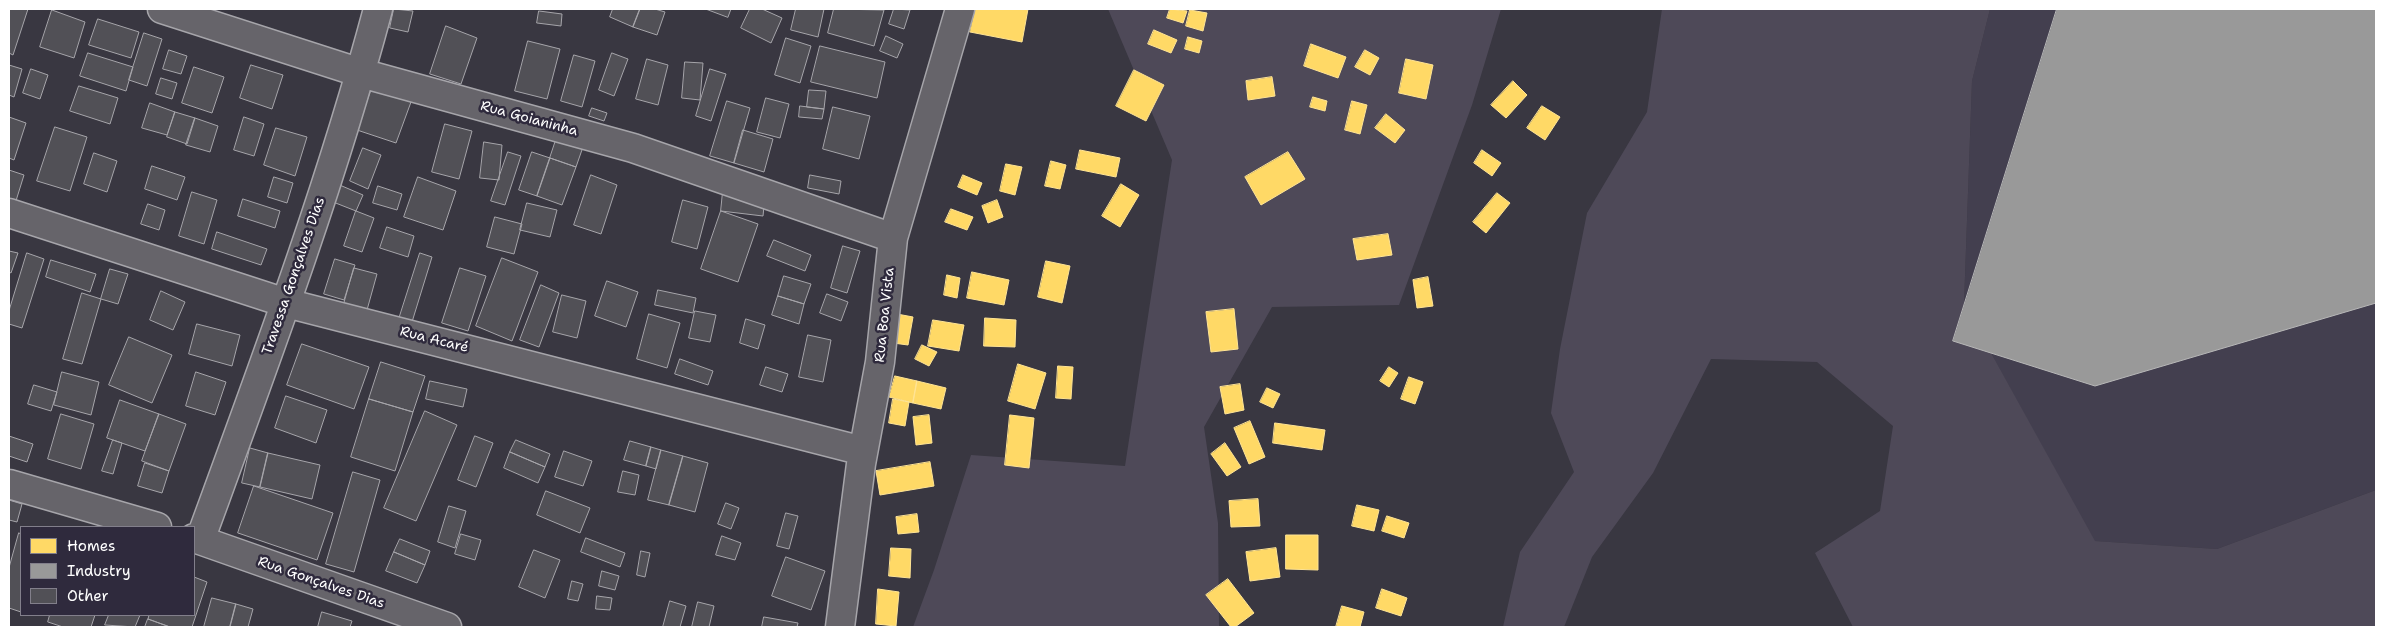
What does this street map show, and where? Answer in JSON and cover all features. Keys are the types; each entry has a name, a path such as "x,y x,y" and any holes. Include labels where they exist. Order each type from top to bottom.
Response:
{"street":[{"name":"Rua Goianinha","path":"162,9 361,73 634,148 893,238"},
{"name":"Travessa Gonçalves Dias","path":"197,539 286,302 361,73 378,9"},
{"name":"Rua Boa Vista","path":"840,627 863,451 880,362 893,238 960,9"},
{"name":"Rua Acaré","path":"9,213 286,302 863,451"},
{"path":"9,484 154,526"},
{"name":"Rua Gonçalves Dias","path":"197,539 447,627"}],"shaded area":[{"path":"1108,9 1501,9 1472,105 1399,305 1272,307 1204,427 1218,523 1219,627 913,627 934,570 971,455 1125,466 1172,160"},
{"path":"1662,9 1990,9 1972,81 1964,304 2095,541 2217,549 2376,490 2376,627 1853,627 1815,553 1880,511 1893,426 1817,362 1711,359 1653,473 1592,557 1564,627 1503,627 1520,552 1574,472 1551,413 1560,349 1587,213 1647,112"},
{"path":"1990,9 2376,9 2376,490 2217,549 2094,541 1964,304 1972,81"}],"building: Homes":[{"path":"975,9 1028,9 1022,42 970,32"},
{"path":"1170,9 1187,11 1183,23 1167,18"},
{"path":"1190,10 1207,13 1203,31 1186,26"},
{"path":"1154,30 1177,40 1171,53 1148,44"},
{"path":"1188,37 1202,41 1199,53 1185,49"},
{"path":"1311,44 1346,57 1338,78 1304,66"},
{"path":"1365,50 1379,58 1370,75 1355,67"},
{"path":"1406,59 1433,65 1426,99 1399,93"},
{"path":"1134,70 1164,85 1146,121 1116,106"},
{"path":"1272,77 1275,96 1248,100 1246,81"},
{"path":"1513,81 1527,95 1506,118 1491,105"},
{"path":"1313,97 1327,101 1325,111 1310,107"},
{"path":"1352,101 1367,105 1360,134 1345,130"},
{"path":"1542,106 1560,117 1545,140 1527,128"},
{"path":"1386,114 1405,130 1395,143 1375,128"},
{"path":"1080,150 1120,158 1116,177 1076,169"},
{"path":"1482,150 1501,163 1492,176 1474,163"},
{"path":"1288,152 1305,179 1261,205 1245,177"},
{"path":"1051,161 1066,165 1060,189 1045,186"},
{"path":"1006,164 1022,167 1015,195 1000,191"},
{"path":"963,175 982,183 977,195 958,187"},
{"path":"1121,184 1139,195 1120,227 1102,216"},
{"path":"1497,193 1510,203 1486,233 1473,222"},
{"path":"997,200 1003,217 988,223 982,206"},
{"path":"951,209 973,217 967,230 945,222"},
{"path":"1388,234 1392,255 1357,260 1353,239"},
{"path":"1046,261 1070,266 1062,303 1038,297"},
{"path":"972,272 1009,280 1004,305 967,298"},
{"path":"947,275 960,278 957,298 944,295"},
{"path":"1428,277 1433,306 1417,308 1413,280"},
{"path":"1234,309 1238,349 1211,352 1206,312"},
{"path":"897,314 913,317 908,345 893,343"},
{"path":"985,318 1016,320 1015,347 984,346"},
{"path":"933,320 964,325 959,351 928,346"},
{"path":"922,345 937,352 929,366 915,359"},
{"path":"1018,364 1046,373 1035,409 1008,401"},
{"path":"1058,366 1073,367 1071,399 1056,398"},
{"path":"1389,367 1398,373 1389,387 1380,381"},
{"path":"895,376 917,381 913,403 889,397"},
{"path":"1409,377 1423,382 1415,404 1401,399"},
{"path":"917,381 946,388 941,409 913,403"},
{"path":"1240,384 1244,410 1225,414 1220,387"},
{"path":"1267,388 1280,394 1273,408 1260,402"},
{"path":"893,399 909,402 905,426 889,423"},
{"path":"929,415 932,443 916,445 913,417"},
{"path":"1010,415 1034,418 1029,468 1005,465"},
{"path":"1250,421 1265,457 1249,464 1234,428"},
{"path":"1275,423 1325,430 1322,450 1273,443"},
{"path":"1225,443 1241,467 1227,476 1211,454"},
{"path":"930,462 934,486 880,495 876,471"},
{"path":"1258,499 1260,526 1231,527 1229,501"},
{"path":"1357,505 1379,510 1374,531 1352,526"},
{"path":"917,514 919,532 898,534 896,517"},
{"path":"1387,516 1409,523 1404,538 1382,531"},
{"path":"1286,535 1318,535 1318,570 1286,569"},
{"path":"891,548 911,549 910,578 889,576"},
{"path":"1276,548 1280,577 1250,581 1246,552"},
{"path":"1228,579 1254,613 1235,627 1231,627 1206,595"},
{"path":"878,589 899,592 896,626 876,624"},
{"path":"1382,589 1407,598 1401,616 1376,608"},
{"path":"1342,606 1364,612 1360,627 1336,627"}],"building: Industry":[{"path":"2057,9 2376,9 2376,303 2095,386 1953,341"}],"building: Other":[{"path":"9,9 28,9 13,55 9,53"},
{"path":"394,9 413,11 408,32 390,28"},
{"path":"613,9 640,9 633,27 610,17"},
{"path":"640,9 655,9 665,12 657,35 633,27"},
{"path":"706,9 731,9 728,17"},
{"path":"750,9 762,9 782,18 771,43 741,28"},
{"path":"796,9 824,9 818,37 791,30"},
{"path":"834,9 884,10 874,46 828,33"},
{"path":"894,9 910,10 904,29 889,24"},
{"path":"52,10 85,22 74,58 40,47"},
{"path":"539,11 562,14 561,26 537,23"},
{"path":"98,19 139,32 131,58 89,45"},
{"path":"446,26 477,38 461,84 430,74"},
{"path":"144,33 162,39 147,86 129,80"},
{"path":"886,36 903,44 897,58 880,51"},
{"path":"786,38 811,46 800,83 775,75"},
{"path":"528,41 560,49 547,99 515,91"},
{"path":"820,46 885,62 877,98 811,82"},
{"path":"169,50 187,56 181,74 163,69"},
{"path":"88,53 133,67 126,91 80,76"},
{"path":"612,53 628,59 614,96 599,90"},
{"path":"574,55 595,61 582,107 561,101"},
{"path":"647,59 668,65 658,105 636,99"},
{"path":"685,62 703,63 700,100 682,98"},
{"path":"9,65 22,69 14,97 9,95"},
{"path":"251,65 283,75 272,109 240,98"},
{"path":"194,67 224,77 212,113 182,103"},
{"path":"31,69 48,75 40,99 23,93"},
{"path":"710,69 726,74 711,121 696,116"},
{"path":"161,78 177,83 172,99 156,94"},
{"path":"79,86 118,98 110,124 70,111"},
{"path":"372,88 411,102 396,143 357,130"},
{"path":"809,90 826,91 824,109 807,107"},
{"path":"766,98 789,104 780,138 757,132"},
{"path":"727,101 750,108 734,163 710,156"},
{"path":"150,103 175,112 167,135 142,128"},
{"path":"800,106 824,109 822,119 799,117"},
{"path":"833,107 870,116 859,159 823,149"},
{"path":"592,108 607,113 604,121 589,116"},
{"path":"175,112 195,118 187,144 167,137"},
{"path":"9,117 26,123 14,160 9,158"},
{"path":"244,117 264,124 254,156 234,150"},
{"path":"195,118 218,126 210,152 186,145"},
{"path":"445,124 472,131 459,179 432,172"},
{"path":"55,127 87,137 70,191 37,181"},
{"path":"276,128 307,137 295,176 264,165"},
{"path":"743,130 773,139 764,172 734,163"},
{"path":"558,134 584,144 576,167 550,158"},
{"path":"484,142 502,145 499,180 480,178"},
{"path":"363,148 381,155 368,189 350,181"},
{"path":"508,152 521,156 505,205 491,201"},
{"path":"532,152 550,158 537,196 519,190"},
{"path":"94,153 117,161 107,192 84,184"},
{"path":"550,158 576,167 562,205 537,196"},
{"path":"152,166 185,177 177,200 145,189"},
{"path":"9,170 24,175 15,204 9,202"},
{"path":"591,175 617,185 601,234 574,225"},
{"path":"810,175 841,181 839,194 808,188"},
{"path":"274,177 293,183 287,203 268,197"},
{"path":"418,177 456,191 443,230 404,217"},
{"path":"335,183 363,195 356,211 328,200"},
{"path":"378,186 402,194 397,210 373,203"},
{"path":"723,191 765,196 763,216 721,211"},
{"path":"192,192 217,200 204,244 179,236"},
{"path":"243,199 280,211 275,228 238,216"},
{"path":"683,200 708,207 697,249 672,242"},
{"path":"527,203 557,210 550,237 520,230"},
{"path":"148,204 165,210 159,230 141,224"},
{"path":"356,211 374,218 362,252 344,246"},
{"path":"721,211 758,224 738,282 701,269"},
{"path":"495,217 522,224 514,254 487,247"},
{"path":"387,227 414,236 408,257 380,248"},
{"path":"217,232 267,249 261,265 212,249"},
{"path":"774,240 811,255 805,271 767,256"},
{"path":"843,246 860,251 847,293 831,288"},
{"path":"9,251 18,253 11,273 9,272"},
{"path":"27,253 44,259 22,328 9,324 9,311"},
{"path":"420,253 432,257 412,322 399,319"},
{"path":"502,258 538,272 512,341 476,326"},
{"path":"335,259 355,265 344,300 324,294"},
{"path":"51,260 96,274 90,292 46,277"},
{"path":"354,268 377,274 367,310 344,304"},
{"path":"460,268 486,276 468,331 442,323"},
{"path":"110,269 128,274 118,304 101,299"},
{"path":"784,276 811,284 804,304 778,296"},
{"path":"607,281 638,292 626,327 595,316"},
{"path":"541,285 559,293 539,347 520,340"},
{"path":"658,290 696,298 693,313 655,305"},
{"path":"161,291 185,302 173,330 150,320"},
{"path":"82,293 101,299 82,364 63,359"},
{"path":"827,294 848,302 841,321 820,313"},
{"path":"562,295 586,301 577,338 553,332"},
{"path":"778,296 804,304 799,324 772,315"},
{"path":"695,311 716,315 710,342 689,338"},
{"path":"649,314 680,323 667,368 637,359"},
{"path":"746,319 765,325 758,349 740,343"},
{"path":"197,324 240,335 232,366 189,354"},
{"path":"808,335 831,340 823,382 799,377"},
{"path":"129,337 172,355 152,403 109,385"},
{"path":"302,344 369,367 354,409 287,385"},
{"path":"680,359 713,371 708,385 675,374"},
{"path":"381,362 425,376 413,412 369,399"},
{"path":"766,367 788,374 782,392 760,385"},
{"path":"62,372 99,382 91,415 54,405"},
{"path":"196,372 226,382 215,415 186,406"},
{"path":"430,381 467,389 463,407 426,399"},
{"path":"34,385 57,392 51,411 28,404"},
{"path":"286,396 327,410 316,443 275,428"},
{"path":"369,399 413,412 395,471 351,457"},
{"path":"120,400 159,414 145,451 107,438"},
{"path":"425,411 457,425 416,521 384,508"},
{"path":"61,414 94,424 81,469 48,459"},
{"path":"159,414 186,424 169,471 142,461"},
{"path":"9,436 33,444 27,462 9,456"},
{"path":"475,436 493,443 476,487 458,480"},
{"path":"113,440 122,443 113,474 102,471"},
{"path":"516,440 550,454 545,467 510,452"},
{"path":"630,441 651,447 646,466 624,460"},
{"path":"651,447 661,450 656,469 646,466"},
{"path":"250,448 268,453 260,487 242,483"},
{"path":"661,450 683,456 669,505 648,500"},
{"path":"564,451 592,461 583,486 555,477"},
{"path":"510,452 545,467 538,483 504,468"},
{"path":"268,453 320,465 312,499 260,487"},
{"path":"683,456 708,463 695,512 669,505"},
{"path":"145,463 169,471 162,493 138,486"},
{"path":"623,471 639,475 635,495 618,492"},
{"path":"353,472 380,480 354,572 326,564"},
{"path":"254,486 333,513 317,560 238,533"},
{"path":"546,491 590,508 580,533 537,515"},
{"path":"9,500 22,504 17,522 9,520"},
{"path":"726,503 739,508 731,529 718,524"},
{"path":"449,506 466,511 455,548 438,542"},
{"path":"786,513 798,516 789,549 777,546"},
{"path":"19,533 20,612 9,608 9,568"},
{"path":"461,534 481,540 475,560 455,554"},
{"path":"722,536 741,543 735,560 716,555"},
{"path":"586,538 625,553 620,567 581,552"},
{"path":"400,539 430,551 425,565 394,552"},
{"path":"534,550 560,560 545,598 519,587"},
{"path":"641,551 650,553 645,577 637,575"},
{"path":"394,552 425,565 417,583 386,571"},
{"path":"786,557 825,571 811,610 772,596"},
{"path":"602,571 619,576 615,590 599,586"},
{"path":"195,577 207,582 192,627 170,627 148,619 149,616 195,616"},
{"path":"572,581 583,584 578,601 568,599"},
{"path":"597,596 612,598 610,610 596,609"},
{"path":"212,598 236,604 230,627 204,627"},
{"path":"670,601 686,606 680,627 663,627"},
{"path":"698,602 714,606 709,627 692,627"},
{"path":"236,604 253,609 248,627 230,627"},
{"path":"322,612 352,621 350,627 318,627"},
{"path":"50,616 95,616 91,627 63,627 48,622"},
{"path":"109,616 140,616 135,627 105,625"},
{"path":"764,617 798,623 797,627 762,627"},
{"path":"148,619 170,627 145,627"}]}
